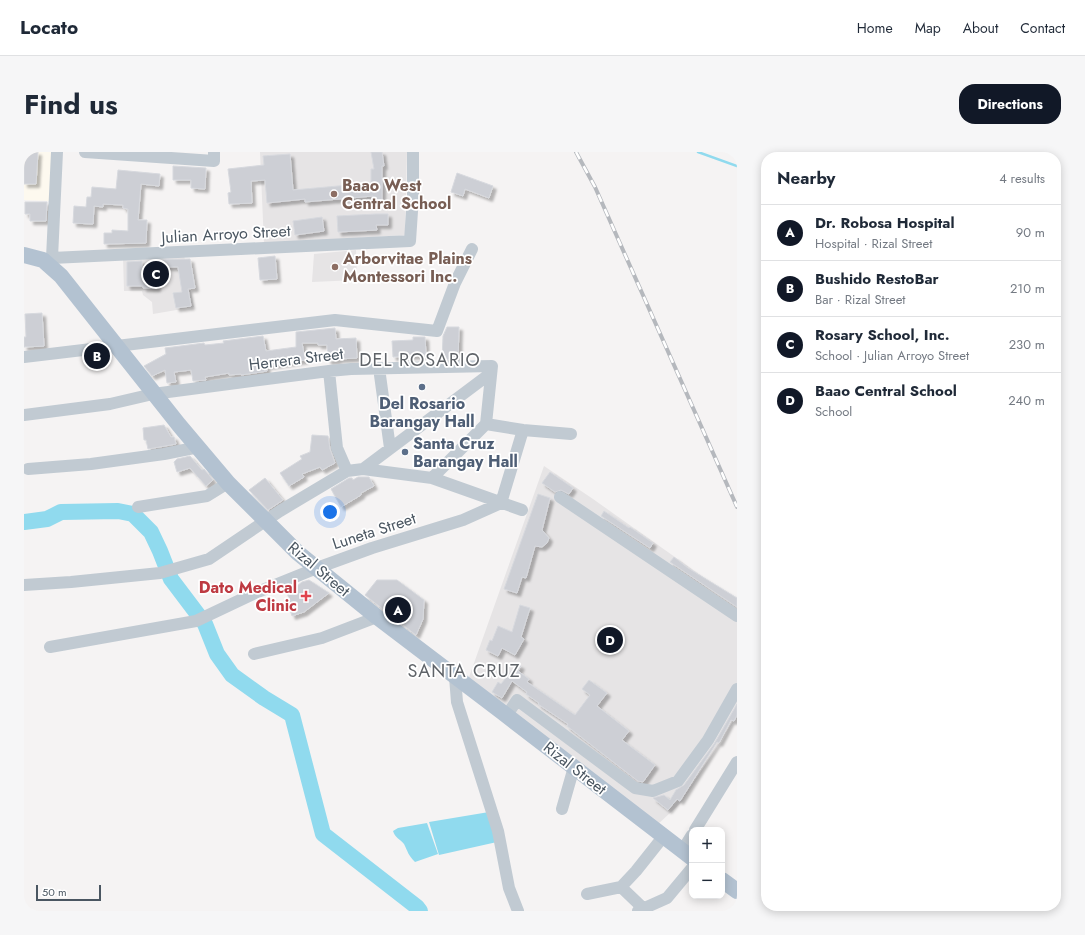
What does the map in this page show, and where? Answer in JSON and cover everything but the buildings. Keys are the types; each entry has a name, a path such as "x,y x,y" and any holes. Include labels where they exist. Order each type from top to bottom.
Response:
{"main road":[{"name":"Rizal Street","path":"24,255 48,259 153,394 198,448 265,521 298,553 376,618 507,715 687,855"},
{"path":"725,882 737,891"}],"street":[{"path":"48,259 57,152"},
{"path":"85,152 214,161 214,152"},
{"name":"Julian Arroyo Street","path":"48,259 410,241 413,152"},
{"path":"24,356 335,320 437,331 455,283 472,249"},
{"path":"379,368 390,448"},
{"name":"Herrera Street","path":"24,415 110,404 153,394 329,371 379,368 491,370"},
{"path":"432,478 486,424 491,370"},
{"path":"362,469 491,370"},
{"path":"329,371 337,448 347,471"},
{"path":"486,424 523,430 571,434"},
{"path":"501,503 523,430"},
{"path":"28,469 164,454 198,448"},
{"path":"24,585 160,573 209,559 280,511 347,471 362,469 432,478 522,510"},
{"path":"138,507 207,496 228,482"},
{"path":"560,497 737,616"},
{"name":"Luneta Street","path":"50,647 200,619 253,594 317,568 372,548 463,520 501,503"},
{"path":"254,654 322,638 376,618"},
{"path":"455,677 457,702 498,831 508,888 518,911"},
{"path":"507,715 517,700 635,788 653,790 678,781 708,740 737,689"},
{"path":"697,827 737,762"},
{"path":"562,809 574,767"},
{"path":"587,894 621,887 663,837"},
{"path":"621,887 640,910 667,898 689,872"}],"shaded area":[{"path":"24,152 53,152 50,201 24,200"},
{"name":"Baao West Central School","path":"260,152 407,152 405,235 264,244"},
{"name":"Arborvitae Plains Montessori Inc.","path":"356,250 357,280 312,282 314,254"},
{"path":"184,255 194,307 153,314 152,302 143,295 142,291 124,291 123,257"},
{"path":"544,466 737,601 737,717 683,801 657,825 468,680"}],"water":[{"path":"489,812 497,842 439,855 429,822"},
{"path":"427,823 438,854 415,862 409,855 404,844 396,837 393,831 398,828"}],"waterway":[{"path":"698,152 737,166"},
{"path":"24,522 47,519 61,512 118,511 133,514 151,532 171,579 205,624 217,654 232,675 264,698 292,715 323,834 417,907 420,911"}],"railway":[{"path":"576,152 595,187 737,507"}],"place":[{"name":"Baao West Central School","path":"334,194"},
{"name":"Arborvitae Plains Montessori Inc.","path":"335,267"},
{"name":"Rosary School, Inc.","path":"156,274"},
{"name":"Bushido RestoBar","path":"97,356"},
{"name":"Del Rosario Barangay Hall","path":"422,387"},
{"name":"Santa Cruz Barangay Hall","path":"405,452"},
{"name":"Dato Medical Clinic","path":"306,596"},
{"name":"Dr. Robosa Hospital","path":"398,610"},
{"name":"Baao Central School","path":"610,640"}],"district":[{"name":"DEL ROSARIO","path":"420,360"},
{"name":"SANTA CRUZ","path":"464,671"}]}
